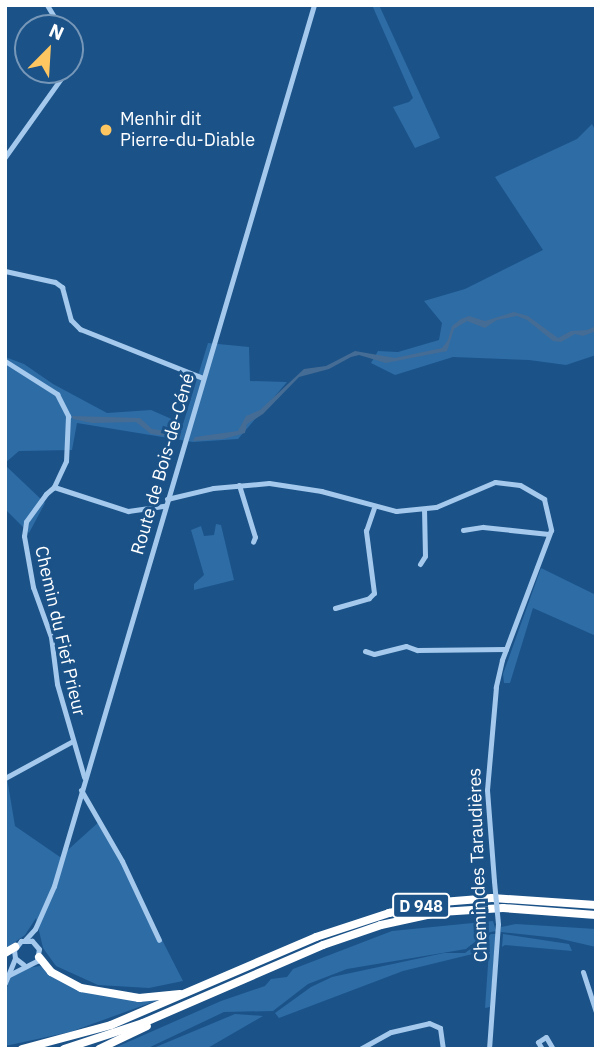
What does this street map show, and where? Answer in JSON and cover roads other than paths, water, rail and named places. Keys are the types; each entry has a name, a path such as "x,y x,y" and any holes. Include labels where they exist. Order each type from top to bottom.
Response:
{"highway":[{"name":"D 948","path":"22,1049 111,1025 316,937 402,910 492,898 596,905"},
{"name":"D 948","path":"64,1049 115,1033 184,1006 323,945 411,918 503,908 596,915"},
{"path":"5,954 15,947"},
{"path":"39,957 51,972 81,988 139,998 193,992"},
{"path":"99,1049 184,1006"}],"street":[{"name":"Route de Bois-de-Céné","path":"35,929 54,886 314,5"},
{"path":"5,157 57,84"},
{"path":"5,271 55,282 62,287 71,320 80,329 203,378"},
{"name":"Chemin du Fief Prieur","path":"5,361 58,394 68,416 66,461 54,487 26,522 24,536 33,587 51,637 57,684 85,778"},
{"path":"167,499 239,485 269,483 321,491 374,508 396,511 443,505 489,482 512,484 534,491 544,499 548,511 550,534 483,527 463,530"},
{"path":"239,485 255,537 253,542"},
{"path":"54,487 128,511 165,506"},
{"path":"335,608 369,598 374,593 366,531 374,508"},
{"path":"420,564 425,556 424,509"},
{"name":"Chemin des Taraudières","path":"488,1047 498,924 487,763 498,673 550,534"},
{"path":"365,651 374,654 406,646 417,650 506,649"},
{"path":"5,778 73,741"},
{"path":"81,790 122,861 159,940"},
{"path":"5,983 15,958 15,947 35,929"},
{"path":"9,975 24,965 34,963 39,957 35,929"},
{"path":"25,940 35,942"},
{"path":"15,958 24,965"},
{"path":"583,972 596,1012"},
{"path":"360,1049 391,1032 429,1023 440,1028 443,1049"}],"place":[{"name":"Menhir dit Pierre-du-Diable","path":"106,130"}]}
